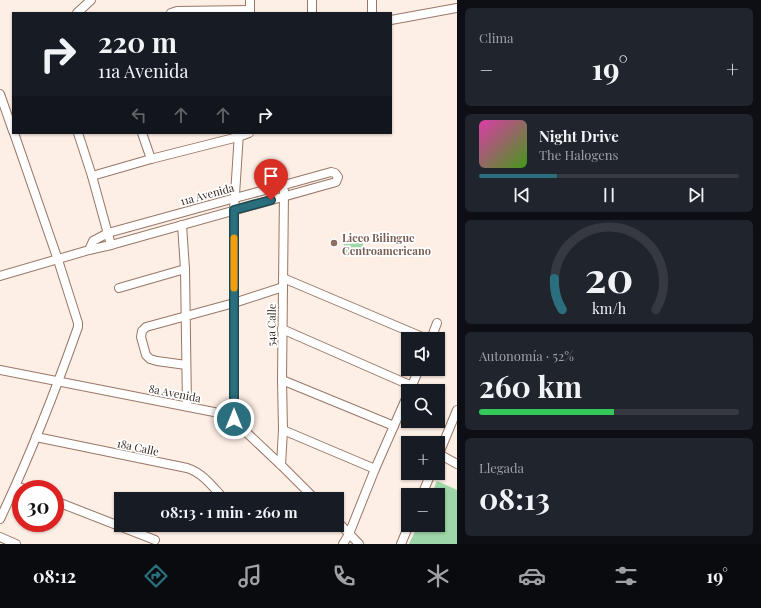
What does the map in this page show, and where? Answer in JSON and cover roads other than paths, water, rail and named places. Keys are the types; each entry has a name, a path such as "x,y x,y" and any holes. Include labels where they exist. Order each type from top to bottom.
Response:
{"street":[{"path":"78,12 92,0"},
{"path":"174,12 250,12 250,0"},
{"path":"312,0 312,12"},
{"path":"372,0 372,12"},
{"path":"392,20 457,8"},
{"path":"0,94 12,129"},
{"path":"14,134 58,260 78,323 78,327 58,381 18,480"},
{"path":"78,134 92,176 111,245"},
{"path":"142,134 151,159"},
{"path":"92,176 238,135 234,210 234,419"},
{"name":"11a Avenida","path":"0,276 336,182 338,177 336,173 331,172 108,233 93,241 89,250"},
{"name":"54a Calle","path":"281,464 283,430 282,329 284,185"},
{"path":"182,225 185,270 187,406"},
{"path":"119,288 185,270"},
{"path":"283,278 410,332"},
{"path":"186,365 150,359 146,355 141,337 142,331 146,328 234,303 283,287"},
{"path":"434,332 437,323"},
{"path":"282,329 401,384"},
{"name":"8a Avenida","path":"0,370 187,406 214,412 234,419 308,492"},
{"path":"282,380 394,426"},
{"path":"343,544 350,534 375,469 401,410"},
{"path":"445,438 457,410"},
{"path":"283,430 375,469"},
{"name":"18a Calle","path":"36,437 187,468 203,476 218,492"},
{"path":"445,458 457,464"},
{"path":"0,519 12,494"},
{"path":"64,505 155,540"},
{"path":"344,528 359,544"},
{"path":"401,544 406,532"},
{"path":"0,537 16,544"}],"place":[{"name":"Liceo Bilingue Centroamericano","path":"334,243"}]}
